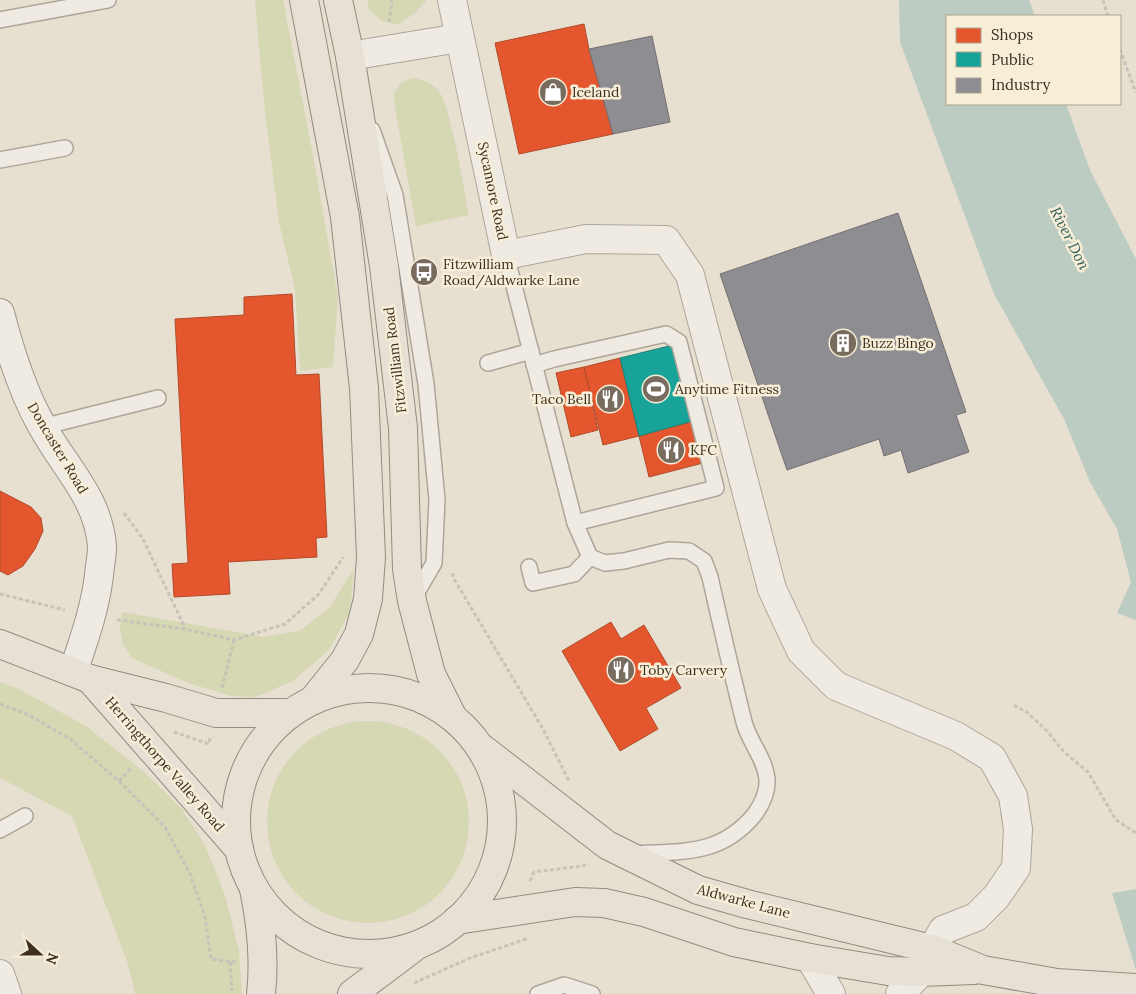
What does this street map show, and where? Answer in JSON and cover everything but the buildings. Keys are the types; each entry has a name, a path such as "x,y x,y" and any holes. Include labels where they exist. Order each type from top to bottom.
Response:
{"main road":[{"path":"304,0 345,217 364,388 371,557 368,599 359,634 345,660 302,707 274,728 252,758 242,784 237,806 236,828 239,849 254,888 282,921 306,938 333,949 362,954 391,952 419,944"},
{"name":"Fitzwilliam Road","path":"338,0 352,66 384,266 403,428 407,569 412,601 431,674 452,716"},
{"name":"Herringthorpe Valley Road","path":"0,644 82,676 216,713 302,707"},
{"name":"Herringthorpe Valley Road","path":"82,676 239,849"},
{"path":"302,707 341,690 370,687 396,690 427,700 452,716 480,747 494,775 501,806 501,838 491,872 478,897 457,920 439,934 419,944 352,994"},
{"name":"Aldwarke Lane","path":"480,747 607,845 698,890 927,961 1057,983 1136,988"},
{"path":"254,888 258,908 263,965 261,994"},
{"name":"Aldwarke Lane","path":"457,920 575,902 604,903 644,912 734,942 810,958 888,970 927,961"}],"street":[{"name":"Sycamore Road","path":"452,0 506,255 586,239 666,240 690,275 772,589 801,651 836,686 956,736 992,758 1014,796 1018,829 1016,868 996,897 976,917 943,930 927,961"},
{"path":"352,66 459,38"},
{"name":"Doncaster Road","path":"0,313 21,384 42,427 84,489 96,518 102,548 99,585 82,676"},
{"path":"810,958 831,994"},
{"path":"900,994 927,961"},
{"path":"0,974 8,994"}],"lane":[{"path":"0,20 108,0"},
{"path":"0,160 65,148"},
{"path":"506,255 575,523 590,557 605,563 624,561 669,550 689,551 704,561 710,577 745,725 762,762 767,780 763,802 745,826 722,842 698,850 627,855"},
{"path":"488,363 533,358 554,359 666,334 679,342 716,488 575,523"},
{"path":"42,427 158,398"},
{"path":"529,567 532,583 574,574 590,557"},
{"path":"0,830 25,816"},
{"path":"538,994 564,985 592,994"}],"path":[{"path":"1103,0 1108,15"},
{"path":"1121,52 1136,94"},
{"path":"0,704 27,714 70,739 119,781 165,827 190,874 205,917 211,959 263,965"},
{"path":"1014,705 1028,713 1047,731 1064,752 1088,772 1116,820 1136,833"},
{"path":"230,962 232,994"}],"green space":[{"path":"255,0 283,0 338,297 333,367 300,371 295,289 279,222 264,103"},
{"path":"367,0 427,0 415,13 398,25 382,21 369,10"},
{"path":"413,78 432,85 442,97 452,128 469,215 416,226 394,93 402,82"},
{"path":"354,568 350,612 329,650 293,681 255,697 231,696 188,683 132,658 123,645 120,630 122,612 265,637 301,630 330,607"},
{"path":"0,682 19,689 86,726 144,772 181,808 205,845 225,895 239,951 242,994 135,994 128,964 72,816 0,778"},
{"path":"358,721 378,721 397,725 416,733 432,744 446,758 457,774 465,793 469,822 465,851 457,870 446,886 432,900 416,911 397,919 378,923 358,923 339,919 320,911 304,900 290,886 279,870 271,851 267,832 267,812 271,793 279,774 290,758 304,744 320,733 339,725"}],"water":[{"name":"River Don","path":"899,0 1029,0 1035,15 946,15 946,105 1066,105 1090,170 1136,259 1136,620 1117,613 1131,582 1117,529 1090,482 1064,419 994,294 900,42"},
{"path":"1136,889 1136,970 1112,893"}],"place":[{"name":"Iceland","path":"553,92"},
{"name":"Fitzwilliam Road/Aldwarke Lane","path":"424,272"},
{"name":"Buzz Bingo","path":"843,343"},
{"name":"Anytime Fitness","path":"656,389"},
{"name":"Taco Bell","path":"610,399"},
{"name":"KFC","path":"671,450"},
{"name":"Toby Carvery","path":"621,670"}]}
